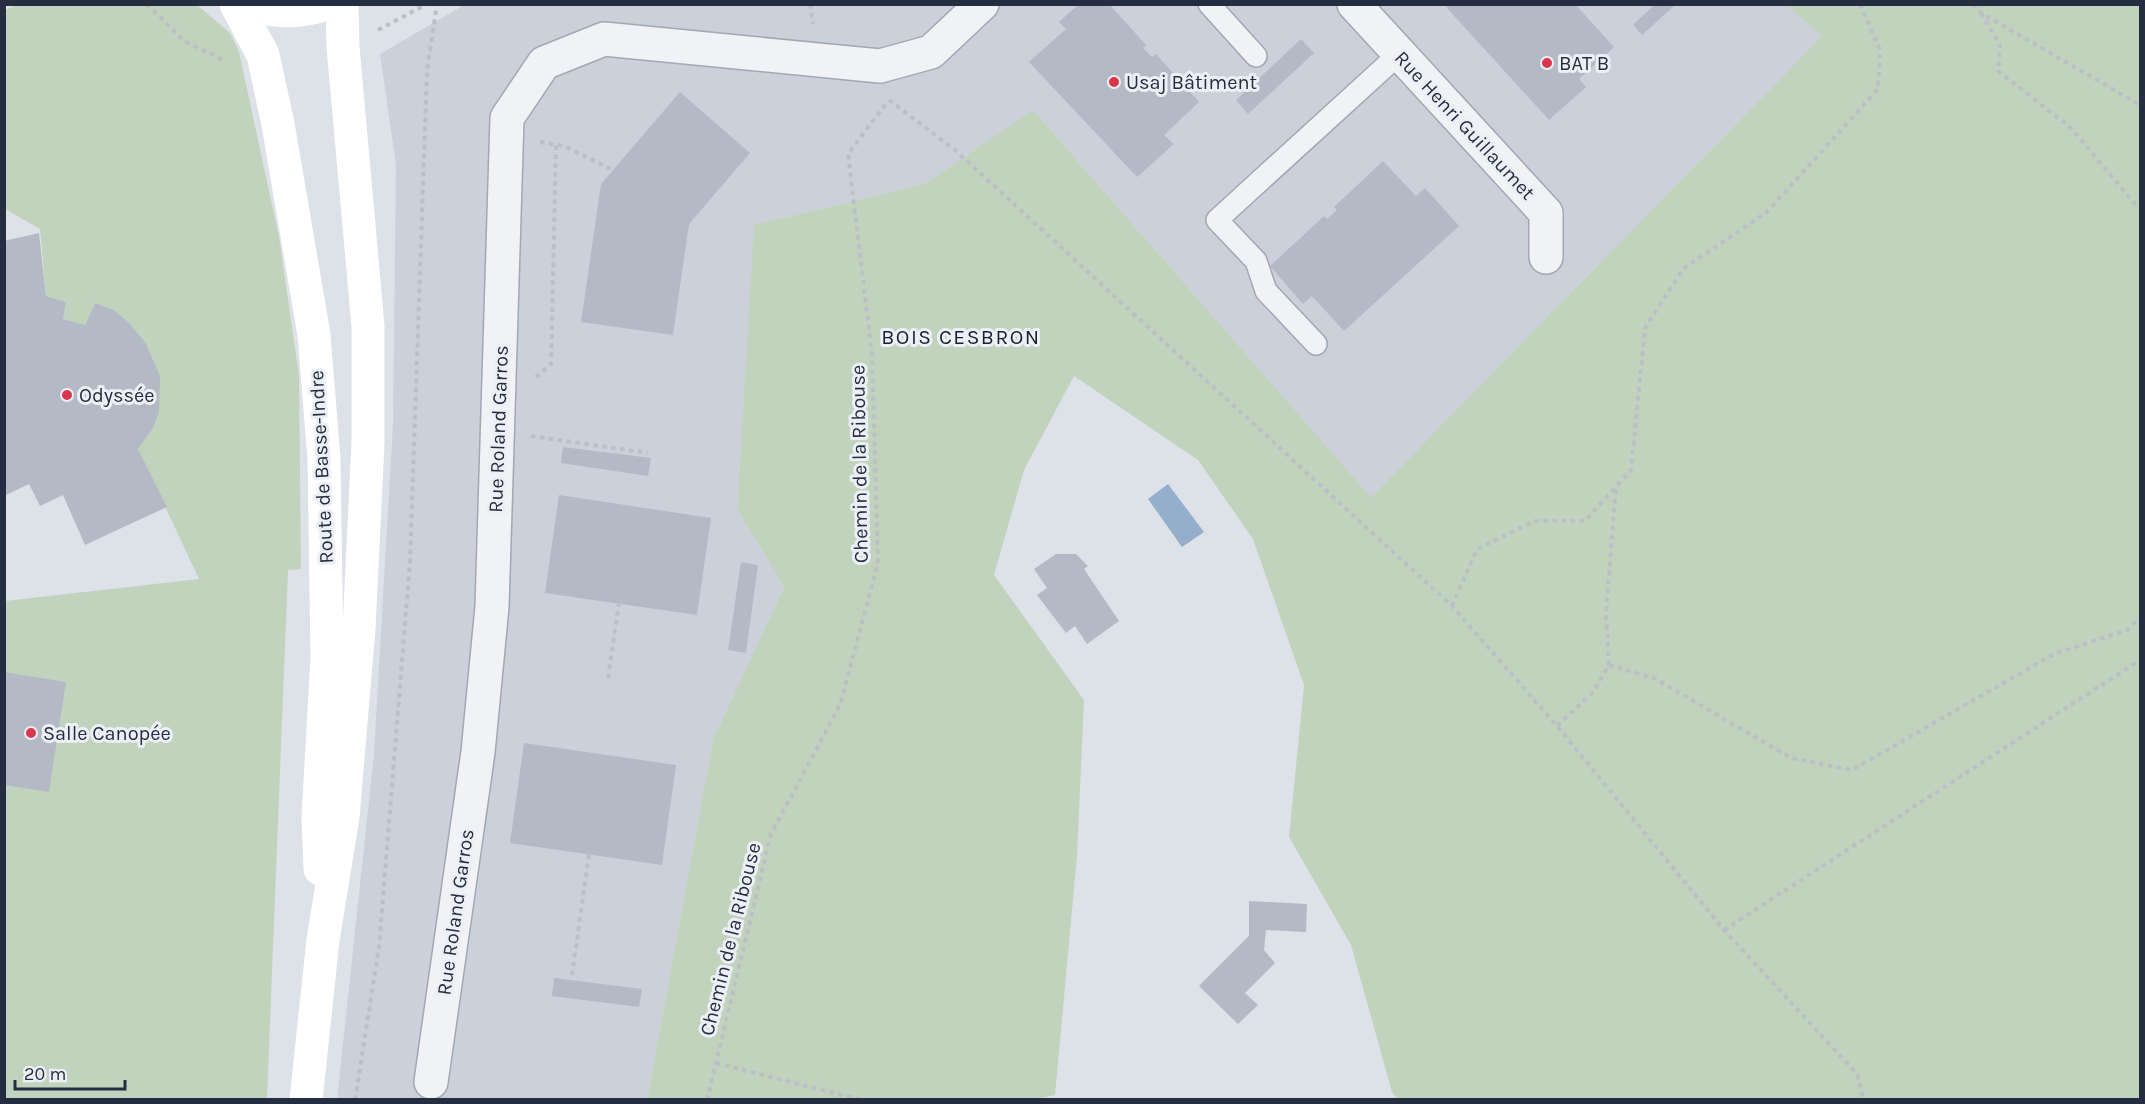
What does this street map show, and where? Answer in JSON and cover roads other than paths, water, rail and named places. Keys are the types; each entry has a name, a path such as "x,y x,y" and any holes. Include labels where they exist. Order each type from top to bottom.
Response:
{"main road":[{"name":"Route de Basse-Indre","path":"236,4 263,55 278,124 315,347 324,459 327,658 318,817 323,940"},
{"path":"248,4 270,11 286,11 325,4"},
{"name":"Route de Basse-Indre","path":"306,1100 323,940 343,818 359,628 368,443 368,326 343,47 342,4"}],"street":[{"name":"Rue Roland Garros","path":"431,1082 478,752 492,607 507,118 544,63 604,39 880,66 931,52 982,4"},
{"name":"Rue Henri Guillaumet","path":"1354,4 1546,213 1546,257"}],"lane":[{"path":"1209,4 1256,56"},
{"path":"1316,344 1266,291 1256,261 1217,220 1399,54"}],"water":[{"path":"1168,484 1204,532 1182,547 1148,499"}],"place":[{"name":"BAT B","path":"1547,63"},
{"name":"Usaj Bâtiment","path":"1114,82"},
{"name":"Odyssée","path":"67,395"},
{"name":"Salle Canopée","path":"31,733"}],"district":[{"name":"BOIS CESBRON","path":"961,337"}]}
